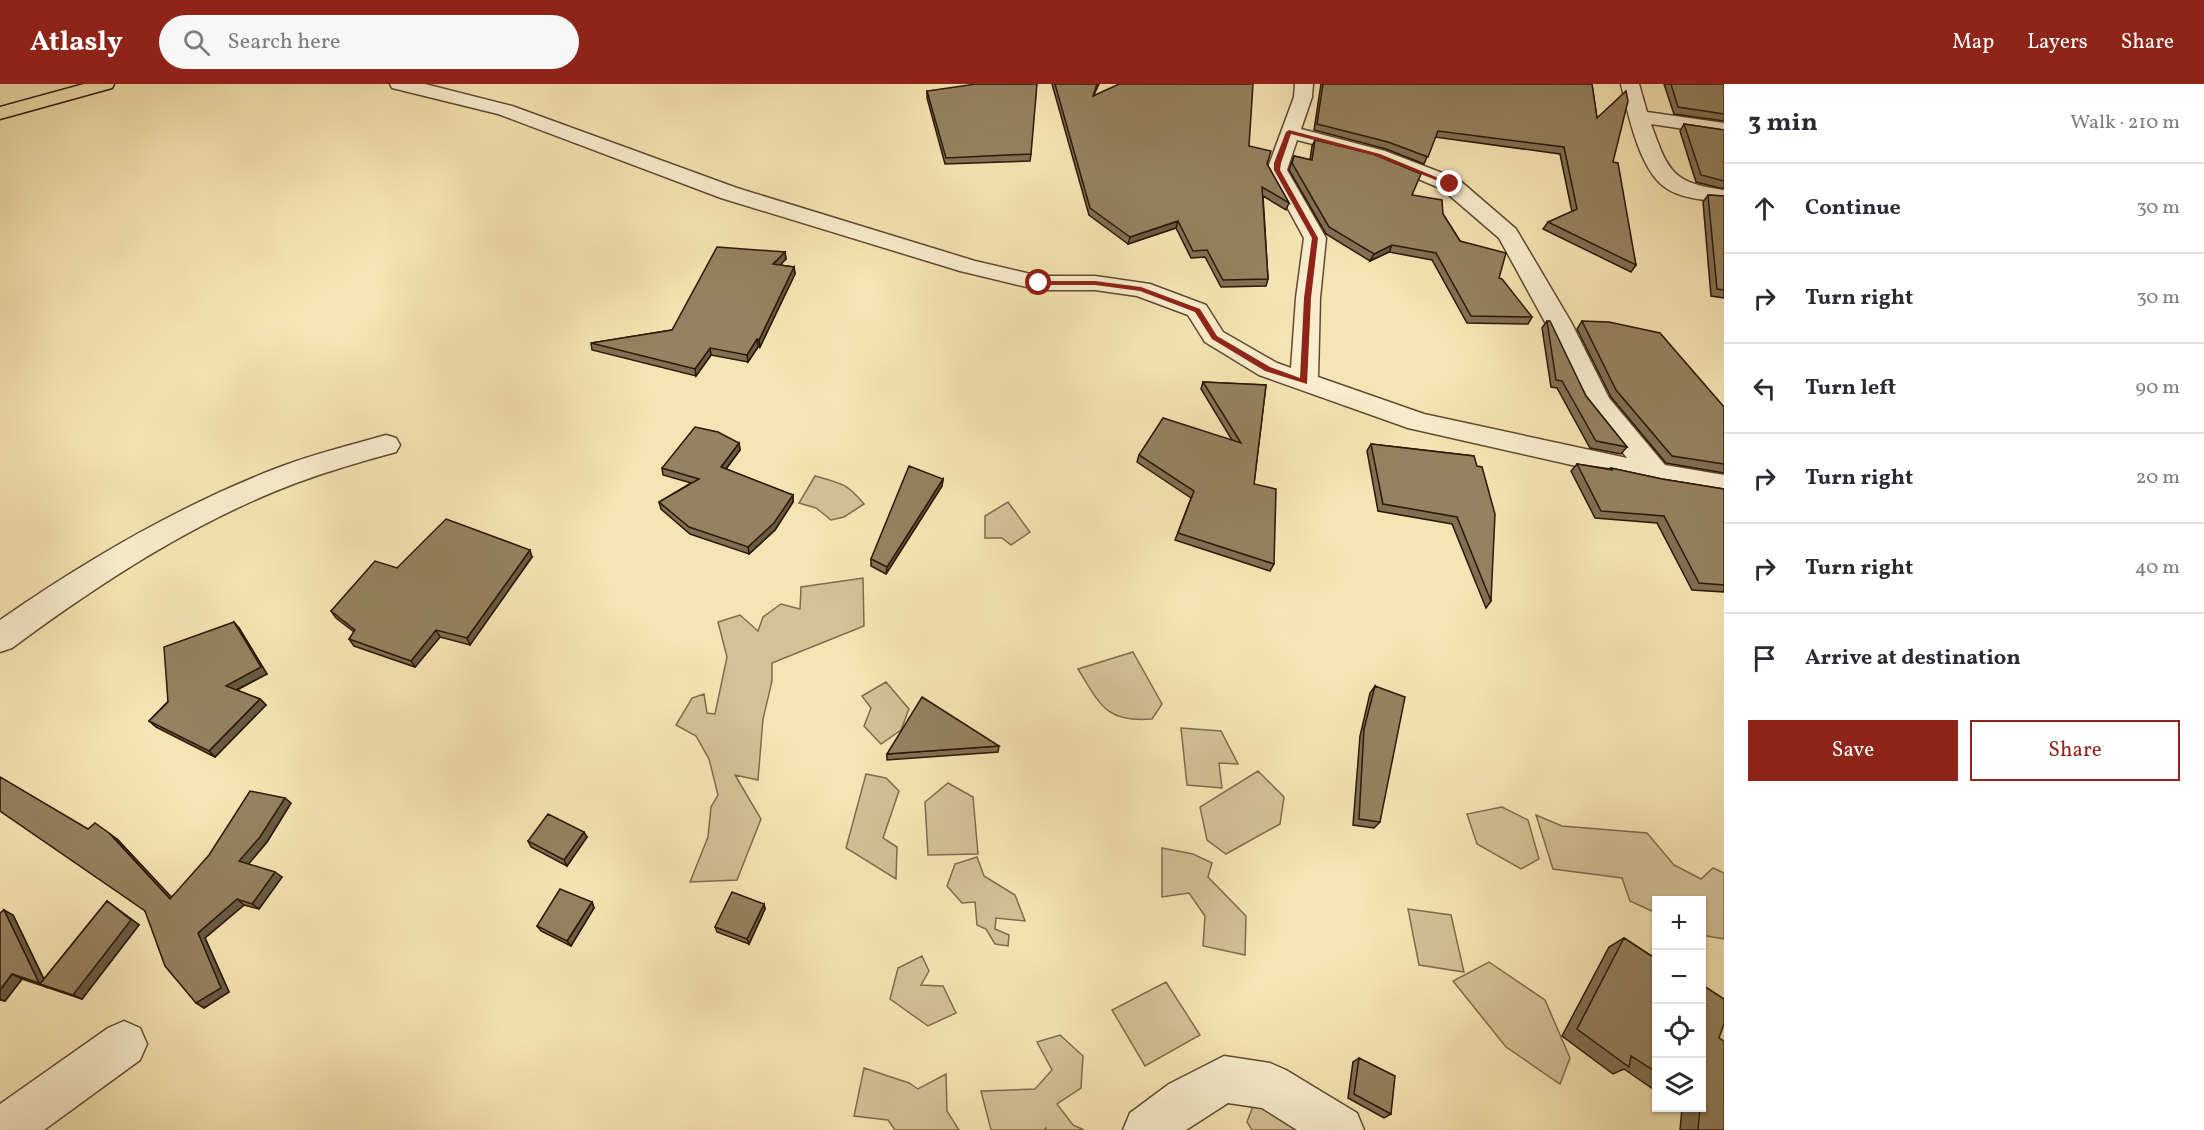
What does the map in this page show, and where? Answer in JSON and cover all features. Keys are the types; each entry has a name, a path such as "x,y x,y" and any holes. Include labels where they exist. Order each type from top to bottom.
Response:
{"main road":[{"path":"0,113 105,84"}],"street":[{"path":"399,84 495,107 729,193 968,266 1039,283 1095,283 1141,290 1197,310 1214,337 1268,369 1418,422 1656,474 1724,485"},
{"path":"1304,84 1303,97 1277,170 1315,238 1308,298 1304,382"},
{"path":"1630,84 1638,116 1662,175 1680,186 1724,196"},
{"path":"1638,116 1724,129"},
{"path":"1289,132 1378,155 1450,184 1508,234 1558,322 1597,402 1656,474"},
{"path":"0,638 64,591 136,549 235,497 339,456 387,445"},
{"path":"4,1130 124,1044"},
{"path":"1147,1130 1186,1101 1224,1079 1270,1086 1340,1130"}],"shaded area":[{"path":"815,476 843,485 864,504 844,517 831,520 816,508 799,503"},
{"path":"1008,502 1030,532 1011,545 1002,538 985,538 985,516"},
{"path":"863,578 864,626 772,663 772,681 763,719 758,780 735,775 761,819 737,880 690,882 708,837 711,807 718,795 709,759 696,736 676,725 692,698 704,694 707,713 715,714 727,657 718,622 740,615 758,631 763,617 781,604 800,609 801,587"},
{"path":"1133,652 1162,704 1152,719 1124,718 1106,709 1078,669"},
{"path":"886,682 909,709 901,730 881,744 864,726 871,708 862,696"},
{"path":"1181,728 1221,731 1238,764 1219,763 1222,788 1187,785"},
{"path":"1258,771 1284,797 1280,824 1226,854 1207,840 1200,807"},
{"path":"866,774 886,778 899,791 883,838 897,847 896,879 846,848"},
{"path":"948,783 973,797 978,854 928,855 925,802"},
{"path":"1502,807 1528,820 1539,859 1521,869 1477,844 1467,814"},
{"path":"1536,815 1562,826 1647,833 1674,865 1701,879 1713,868 1724,873 1724,939 1706,936 1706,896 1652,896 1652,911 1630,901 1622,878 1553,869"},
{"path":"1162,848 1193,854 1212,863 1208,877 1246,916 1245,955 1203,946 1205,916 1189,893 1162,897"},
{"path":"977,857 984,876 1015,895 1025,921 996,918 995,929 1009,935 1008,946 995,944 986,929 977,925 975,902 962,903 947,886 955,864"},
{"path":"1408,909 1451,915 1464,972 1419,965"},
{"path":"922,956 929,971 921,985 943,986 956,1013 928,1026 890,999 898,968"},
{"path":"1489,962 1545,1000 1570,1058 1560,1084 1506,1047 1453,981"},
{"path":"1166,982 1200,1035 1145,1066 1112,1010"},
{"path":"1060,1035 1083,1056 1081,1088 1057,1104 1073,1125 1084,1130 1046,1130 1046,1128 1044,1130 991,1130 981,1091 1035,1089 1052,1070 1037,1042"},
{"path":"864,1068 909,1083 918,1089 946,1074 947,1111 959,1130 895,1130 888,1120 854,1116"},
{"path":"1255,1101 1312,1130 1252,1130 1247,1122"}],"building":[{"path":"976,84 1037,84 1031,154 946,158 927,91"},
{"path":"1055,84 1097,84 1093,96 1119,84 1253,84 1249,146 1271,151 1267,164 1289,203 1262,187 1268,279 1223,280 1207,250 1193,251 1178,221 1130,237 1090,208"},
{"path":"1323,84 1592,84 1597,118 1626,91 1628,101 1613,162 1618,163 1636,265 1548,222 1577,209 1564,147 1438,131 1428,157 1388,142 1317,124"},
{"path":"1671,84 1724,84 1724,114 1678,107"},
{"path":"1684,124 1724,130 1724,181 1701,175"},
{"path":"1315,140 1373,154 1421,174 1412,195 1442,200 1443,214 1460,241 1506,253 1499,278 1532,317 1471,316 1436,253 1392,245 1374,254 1329,227 1292,163 1294,156 1312,160"},
{"path":"1708,195 1724,196 1724,290 1717,289"},
{"path":"717,247 785,252 773,264 794,267 759,340 757,339 747,355 710,348 695,369 591,343 672,330"},
{"path":"1547,321 1550,321 1586,396 1627,447 1596,441 1562,381 1556,380"},
{"path":"1582,321 1609,322 1660,333 1724,407 1724,464 1672,456 1616,390"},
{"path":"1203,382 1266,385 1254,484 1276,489 1274,564 1178,533 1194,491 1139,455 1163,418 1241,443"},
{"path":"695,427 718,432 739,443 721,467 793,495 774,523 748,547 689,527 659,502 699,479 662,468"},
{"path":"1371,444 1474,456 1477,466 1482,467 1495,514 1491,601 1457,517 1383,504"},
{"path":"1577,464 1724,489 1724,585 1699,583 1664,516 1601,511"},
{"path":"909,466 943,479 887,567 871,559"},
{"path":"446,519 530,550 467,638 436,630 411,661 349,639 355,630 331,611 375,561 397,568"},
{"path":"234,622 261,667 226,686 260,699 209,751 149,721 168,702 164,647"},
{"path":"1375,686 1405,697 1380,822 1359,819 1364,729"},
{"path":"922,697 999,746 887,754"},
{"path":"0,777 88,829 95,823 109,833 170,899 209,855 250,791 285,798 260,837 239,861 275,872 252,904 237,899 198,933 221,988 196,1003 165,966 145,911 0,811"},
{"path":"548,814 584,832 564,860 528,841"},
{"path":"560,889 592,902 567,941 537,926"},
{"path":"732,892 764,904 747,939 715,927"},
{"path":"107,901 131,920 73,995 40,984"},
{"path":"4,910 39,983 12,974 0,990 0,913"},
{"path":"1624,938 1652,956 1652,1069 1631,1056 1629,1067 1577,1029"},
{"path":"1706,987 1724,999 1724,1024 1719,1038 1724,1041 1724,1130 1698,1130 1700,1112 1706,1112"},
{"path":"1359,1058 1395,1076 1391,1114 1354,1094"}],"route":[{"path":"1039,283 1095,283 1141,290 1197,310 1214,337 1268,369 1304,382 1308,298 1315,238 1277,170 1289,132 1378,155 1450,184"}]}
